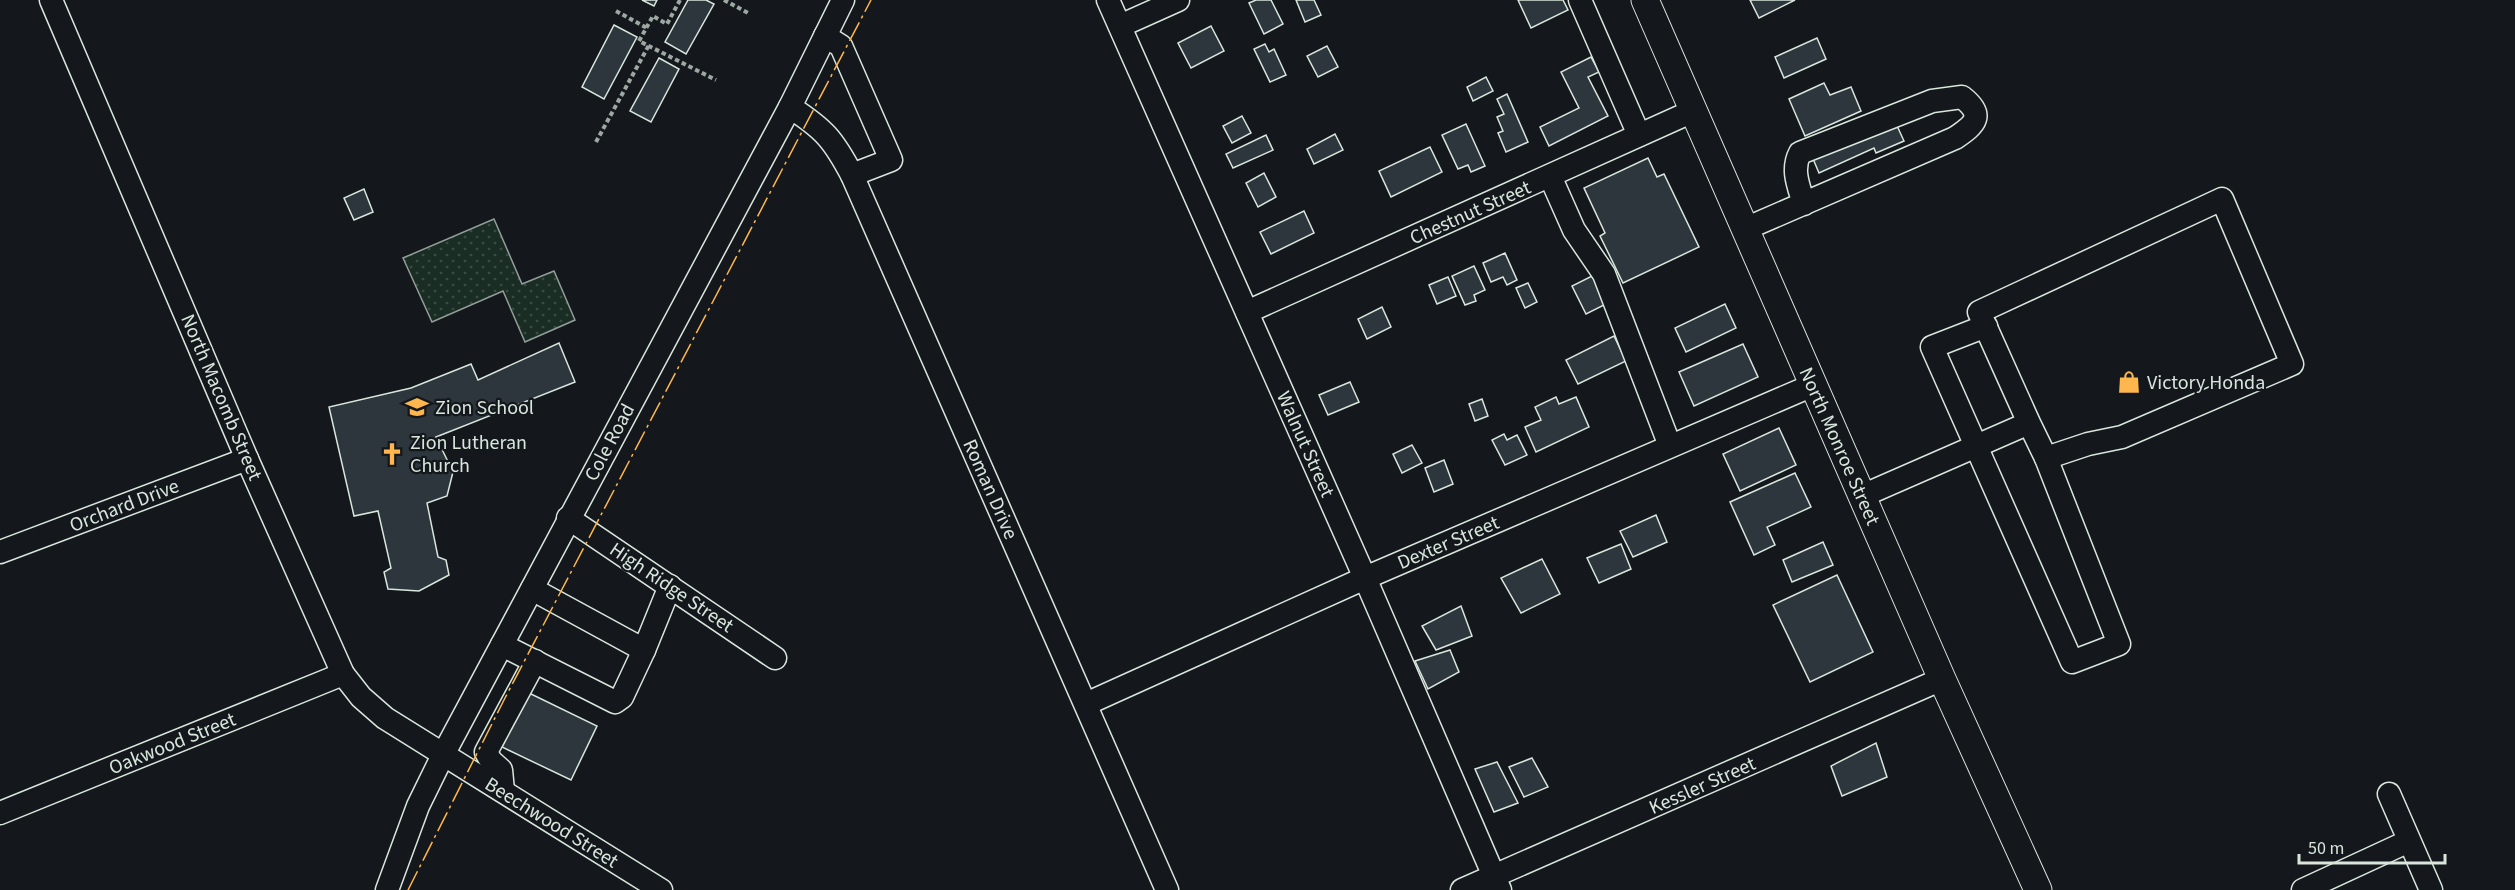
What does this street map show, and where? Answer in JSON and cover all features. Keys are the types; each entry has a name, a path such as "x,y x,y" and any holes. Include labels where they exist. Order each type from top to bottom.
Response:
{"main road":[{"name":"North Monroe Street","path":"1645,0 1942,679 2038,890"}],"street":[{"name":"North Macomb Street","path":"51,0 247,459 343,674 360,697 385,718 444,753"},
{"name":"Cole Road","path":"387,890 418,806 444,753 790,107 843,0"},
{"name":"Walnut Street","path":"1108,0 1498,883"},
{"path":"1120,26 1178,0"},
{"path":"1589,3 1639,135"},
{"path":"825,36 841,46 891,160 852,175"},
{"path":"1745,229 1804,204 1955,138 1971,127 1976,116 1974,107 1962,97 1932,101 1800,153 1796,176 1804,204"},
{"name":"Roman Drive","path":"790,107 820,126 837,146 852,175 1167,890"},
{"name":"Chestnut Street","path":"1247,312 1693,111"},
{"path":"1550,176 1574,230 1604,274 1670,446"},
{"path":"1986,326 1932,347 2072,662 2119,644 2046,458 2029,423 1986,326 1979,312 2222,199 2292,364 2122,437 2088,444 2046,458"},
{"name":"Dexter Street","path":"1086,704 1365,578 1813,385"},
{"path":"1862,496 2029,423"},
{"name":"Orchard Drive","path":"0,552 247,459"},
{"name":"High Ridge Street","path":"568,518 775,658"},
{"path":"502,645 615,702 622,697 670,586"},
{"path":"532,589 644,650"},
{"path":"503,791 501,770 486,753 535,661"},
{"name":"Oakwood Street","path":"0,813 343,674"},
{"name":"Kessler Street","path":"1462,890 1498,883 1942,679"},
{"name":"Beechwood Street","path":"444,753 661,890"},
{"path":"2389,794 2431,890"},
{"path":"2303,890 2409,841"}],"path":[{"path":"680,0 667,24 653,16 639,41 716,80"},
{"path":"723,0 750,14"},
{"path":"616,11 647,28"},
{"path":"596,142 649,45"}],"green space":[{"path":"494,219 522,284 554,271 575,320 525,342 503,291 432,322 403,258"}],"building":[{"path":"642,0 657,0 654,6"},
{"path":"688,0 706,0 714,4 686,54 665,42"},
{"path":"1256,0 1271,0 1283,24 1264,34 1249,3"},
{"path":"1296,0 1314,0 1321,15 1305,22"},
{"path":"1518,0 1563,0 1568,10 1531,28"},
{"path":"1750,0 1795,0 1759,18"},
{"path":"614,25 637,37 604,99 582,87"},
{"path":"1211,26 1224,51 1191,68 1178,43"},
{"path":"1817,38 1826,59 1784,78 1775,57"},
{"path":"1265,44 1269,52 1274,49 1286,75 1270,82 1254,49"},
{"path":"1327,46 1338,67 1318,77 1307,56"},
{"path":"1591,57 1599,72 1588,77 1608,116 1549,146 1540,127 1579,108 1561,72"},
{"path":"659,58 679,69 651,122 630,111"},
{"path":"1486,77 1493,91 1473,101 1467,87"},
{"path":"1824,83 1830,95 1851,87 1861,111 1805,136 1789,99"},
{"path":"1507,94 1528,142 1506,152 1498,133 1503,131 1497,117 1504,114 1497,99"},
{"path":"1242,116 1251,133 1232,143 1223,126"},
{"path":"1893,117 1904,141 1876,153 1874,148 1819,173 1811,154"},
{"path":"1466,124 1485,166 1471,172 1468,165 1458,169 1442,135"},
{"path":"1335,134 1343,150 1314,164 1307,149"},
{"path":"1266,135 1273,150 1233,168 1226,154"},
{"path":"1430,147 1442,172 1391,197 1379,171"},
{"path":"1648,158 1657,177 1664,174 1699,247 1623,283 1600,236 1605,233 1584,188"},
{"path":"1264,173 1276,197 1258,207 1246,183"},
{"path":"364,189 373,212 354,220 344,198"},
{"path":"1304,211 1314,233 1271,254 1260,232"},
{"path":"1505,253 1517,280 1507,285 1503,277 1491,282 1483,263"},
{"path":"1474,266 1485,290 1474,295 1476,301 1465,305 1452,276"},
{"path":"1596,274 1610,302 1586,314 1572,286"},
{"path":"1448,277 1456,296 1437,304 1429,285"},
{"path":"1528,283 1537,302 1525,308 1516,288"},
{"path":"1725,304 1736,328 1686,352 1675,328"},
{"path":"1382,307 1391,327 1367,339 1358,319"},
{"path":"1614,336 1626,361 1578,384 1566,360"},
{"name":"Zion Lutheran Church","path":"559,343 575,382 436,437 453,472 447,496 427,503 438,557 446,560 449,575 419,591 388,589 384,572 391,568 378,511 354,516 329,407 411,388 471,364 478,380"},
{"path":"1743,344 1758,377 1694,406 1679,372"},
{"path":"1350,382 1359,402 1328,415 1319,395"},
{"path":"1556,397 1559,404 1576,397 1589,427 1536,452 1525,427 1541,420 1535,407"},
{"path":"1482,399 1488,416 1475,421 1469,404"},
{"path":"1779,428 1796,465 1740,491 1723,454"},
{"path":"1504,434 1507,440 1517,435 1527,455 1505,465 1492,440"},
{"path":"1412,445 1422,463 1402,473 1393,454"},
{"path":"1444,460 1453,484 1434,492 1425,468"},
{"path":"1795,473 1811,507 1767,527 1775,545 1754,555 1730,502"},
{"path":"1656,515 1667,542 1633,557 1620,531"},
{"path":"1823,542 1833,565 1792,582 1783,560"},
{"path":"1621,544 1631,569 1599,583 1587,558"},
{"path":"1542,559 1560,594 1521,613 1501,578"},
{"path":"1837,575 1873,652 1810,682 1773,605"},
{"path":"1461,606 1472,636 1436,650 1422,626"},
{"path":"1450,650 1459,672 1428,689 1415,661"},
{"path":"529,693 597,726 571,780 502,747"},
{"path":"1876,743 1887,777 1842,796 1831,766"},
{"path":"1532,758 1548,787 1524,797 1509,767"},
{"path":"1497,762 1518,803 1494,812 1475,769"}],"power":[{"path":"408,890 505,698 871,0"}],"place":[{"name":"Victory Honda","path":"2129,382"},
{"name":"Zion School","path":"417,407"},
{"name":"Zion Lutheran Church","path":"392,454"}]}
